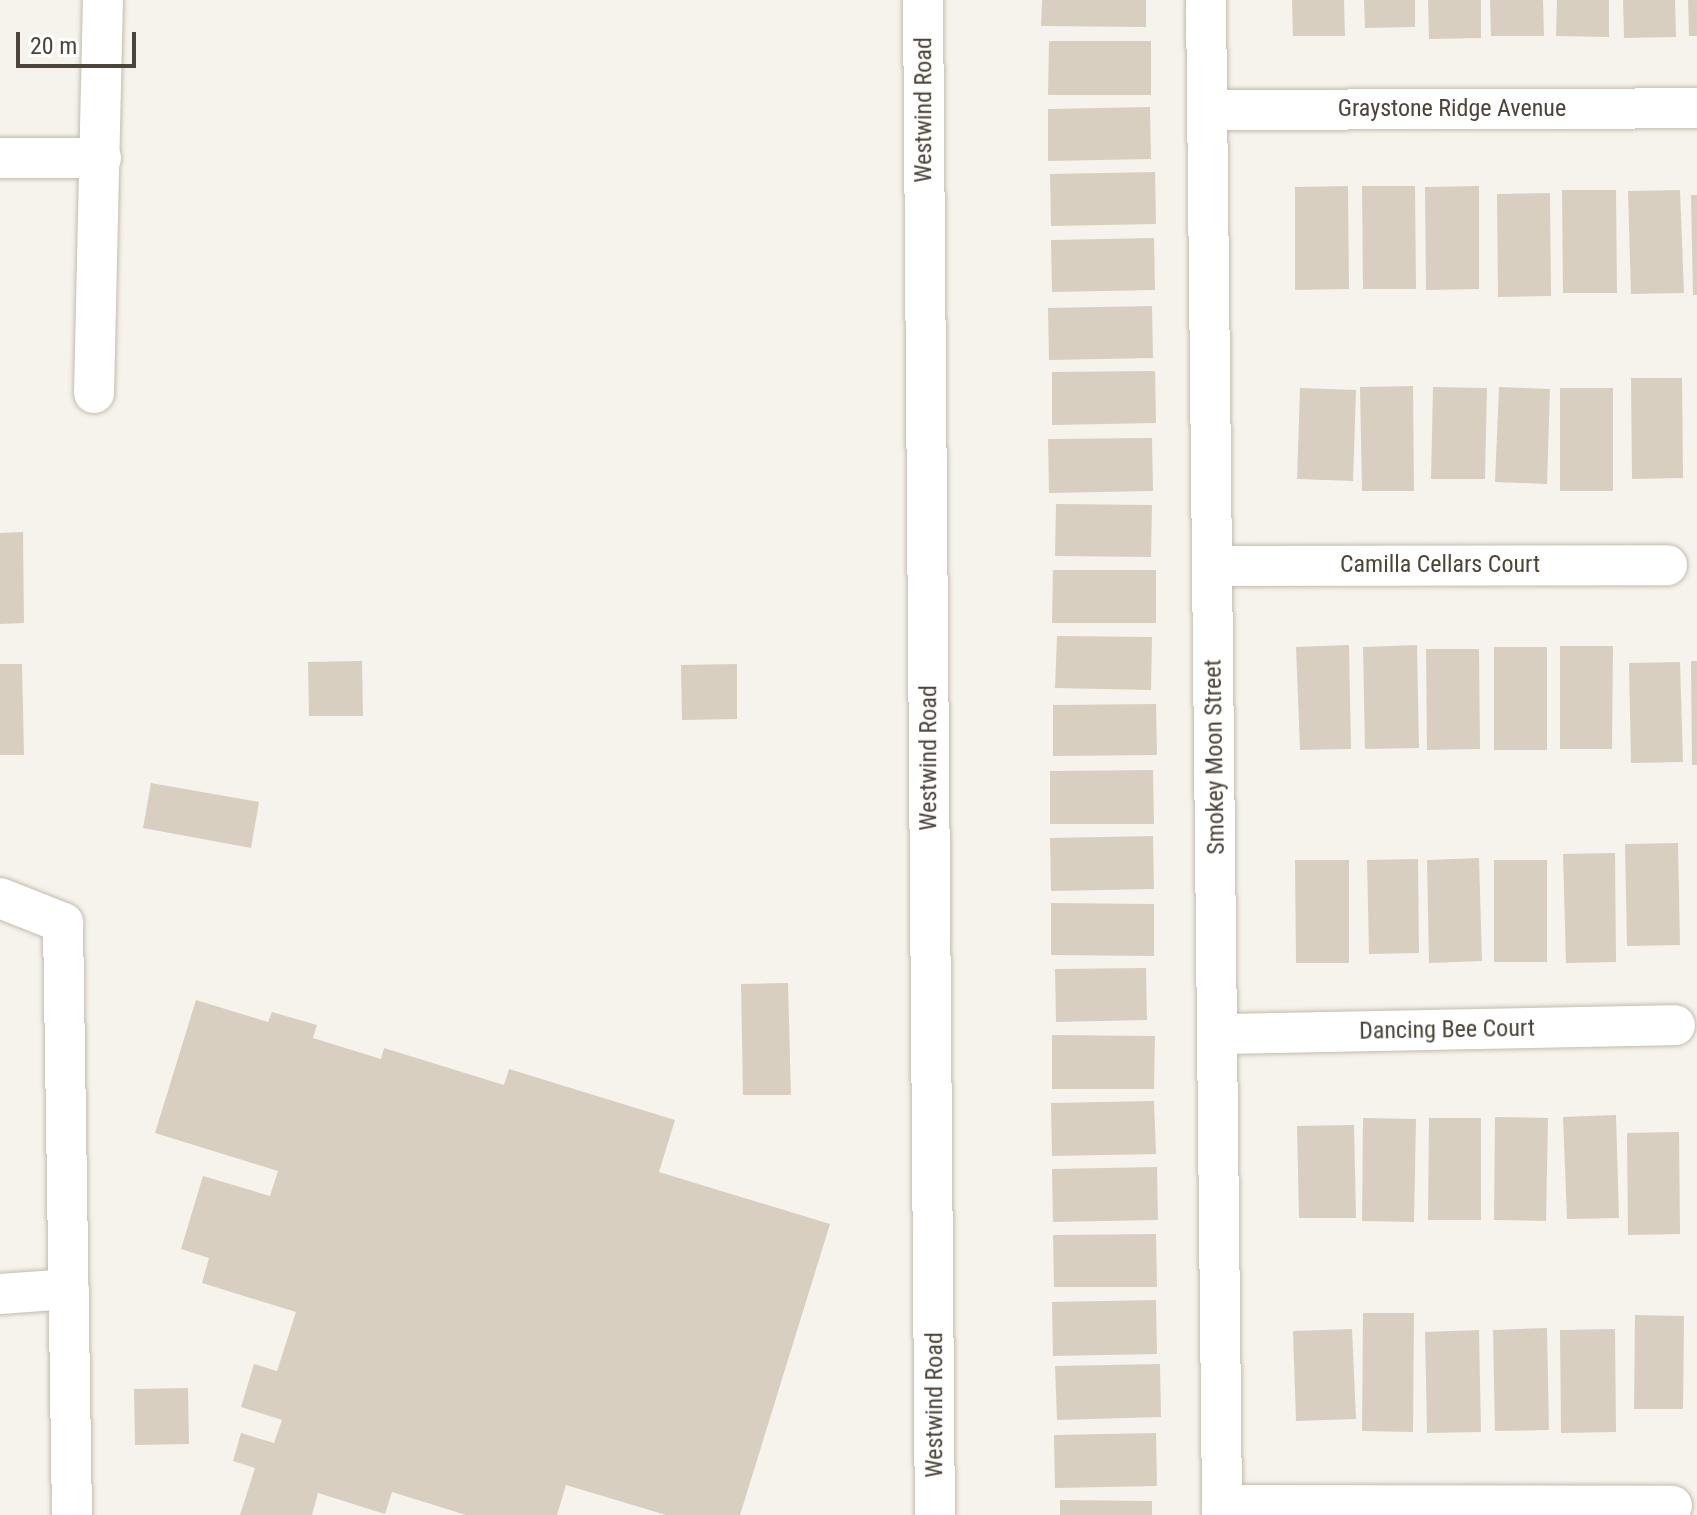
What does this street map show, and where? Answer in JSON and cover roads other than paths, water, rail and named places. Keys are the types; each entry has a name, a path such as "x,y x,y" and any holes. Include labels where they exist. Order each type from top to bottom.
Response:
{"street":[{"path":"94,393 103,0"},
{"name":"Westwind Road","path":"923,0 935,1515"},
{"name":"Smokey Moon Street","path":"1206,0 1222,1510"},
{"name":"Graystone Ridge Avenue","path":"1207,110 1697,108"},
{"path":"0,158 101,158"},
{"name":"Camilla Cellars Court","path":"1212,566 1667,565"},
{"path":"0,898 63,923 72,1515"},
{"name":"Dancing Bee Court","path":"1219,1034 1675,1025"},
{"path":"0,1294 69,1289"},
{"path":"1222,1510 1672,1506"}]}
